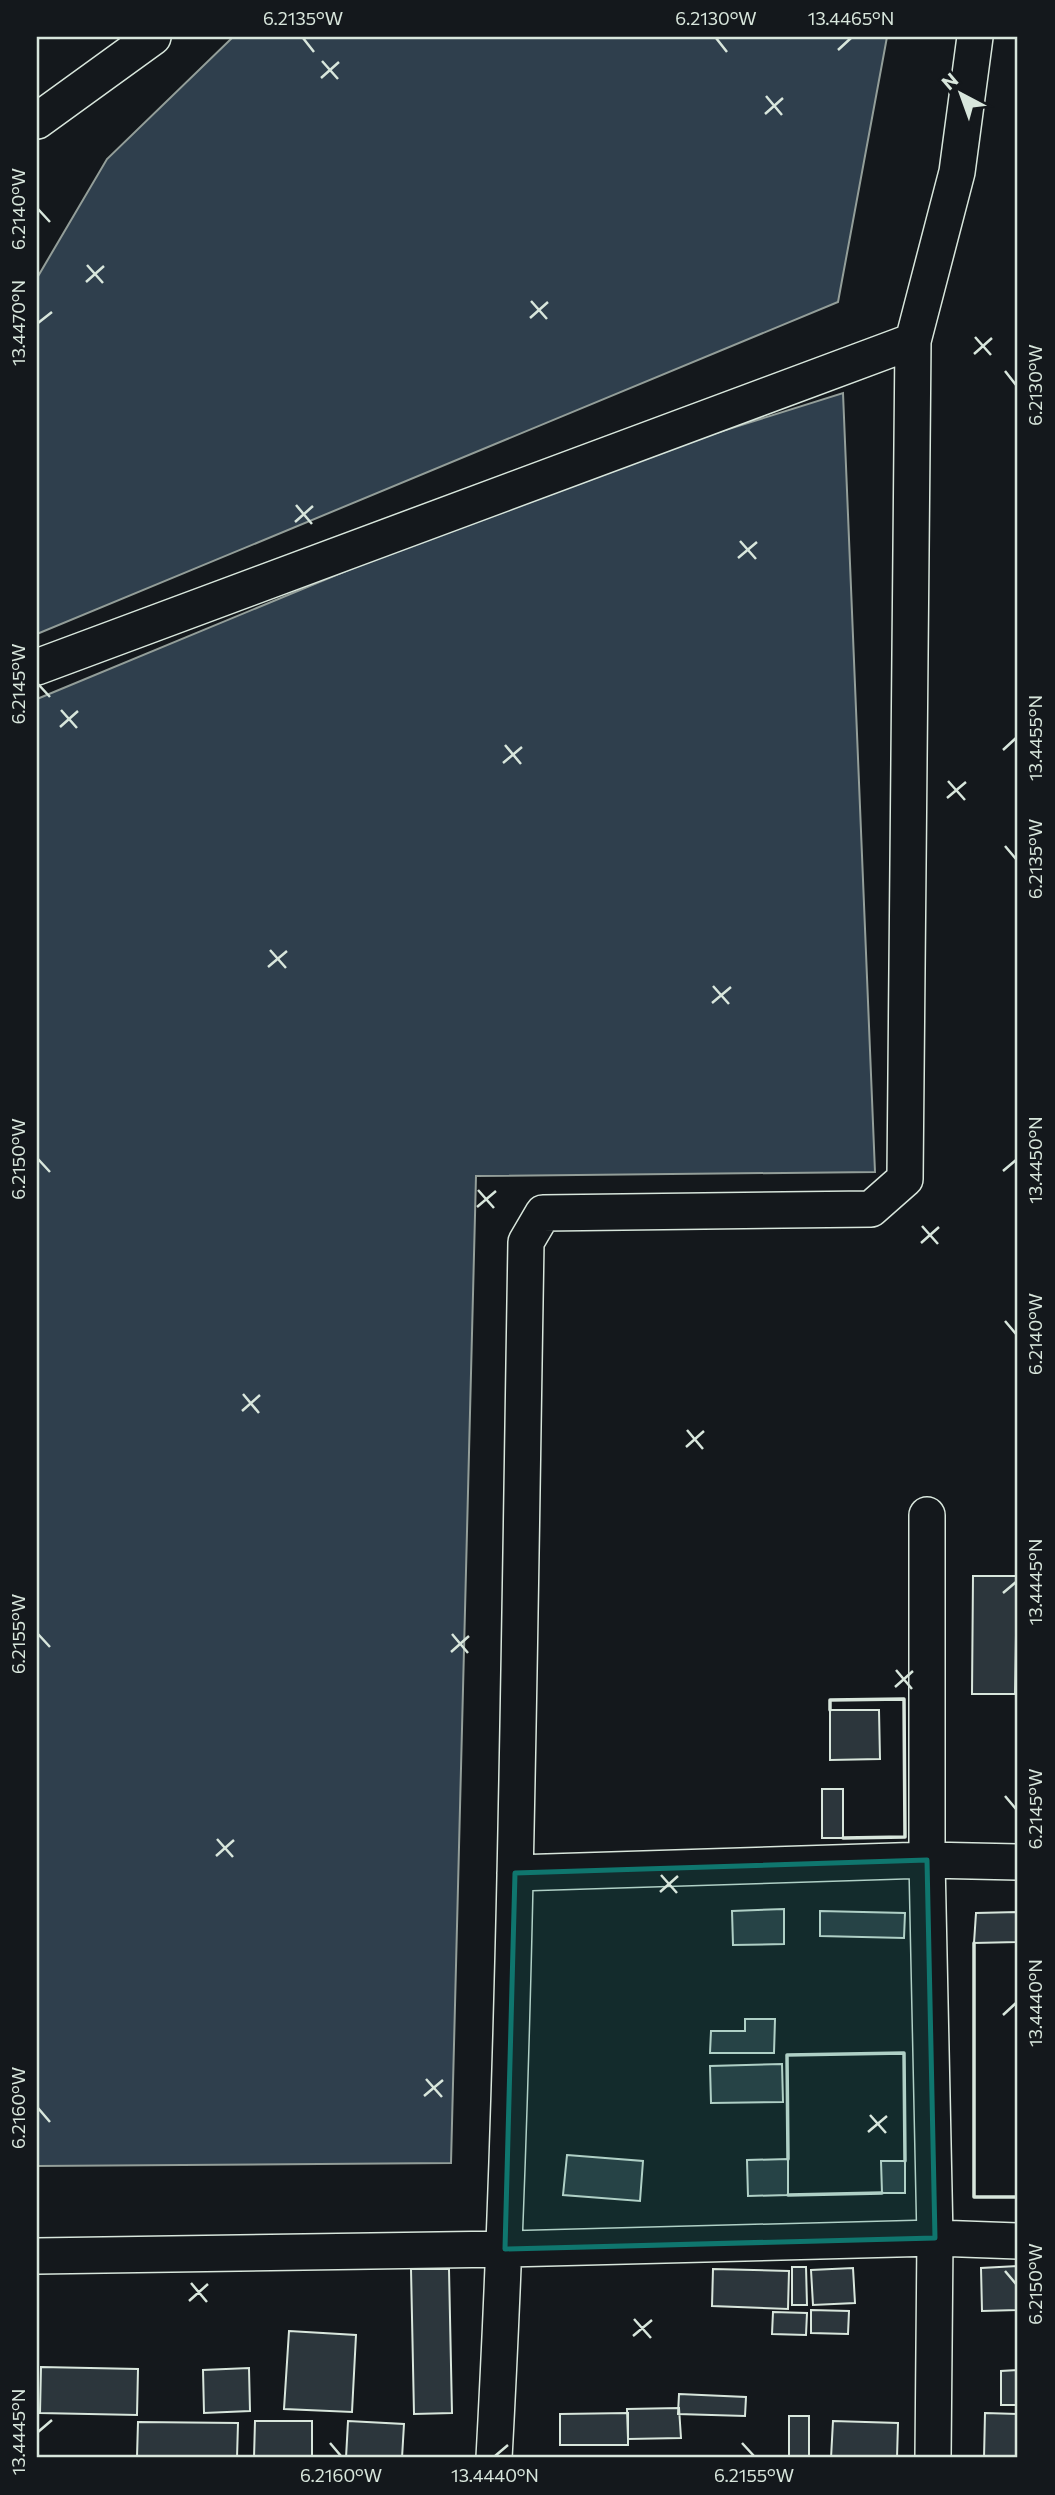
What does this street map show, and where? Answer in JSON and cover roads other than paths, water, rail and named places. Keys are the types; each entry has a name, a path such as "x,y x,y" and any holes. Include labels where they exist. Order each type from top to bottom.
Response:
{"street":[{"path":"37,121 153,37"},
{"path":"494,2458 505,2249 515,1873 526,1242 542,1213 871,1209 905,1179 913,341 957,172 975,37"},
{"path":"37,667 913,341"},
{"path":"927,1515 927,1860 935,2238 933,2458"},
{"path":"515,1873 927,1860 1018,1862"},
{"path":"37,2256 505,2249 935,2238 1018,2241"}],"water":[{"path":"233,37 887,37 838,302 37,634 37,278 107,159"},
{"path":"843,393 875,1172 476,1176 451,2163 37,2166 37,699 563,481"}]}
